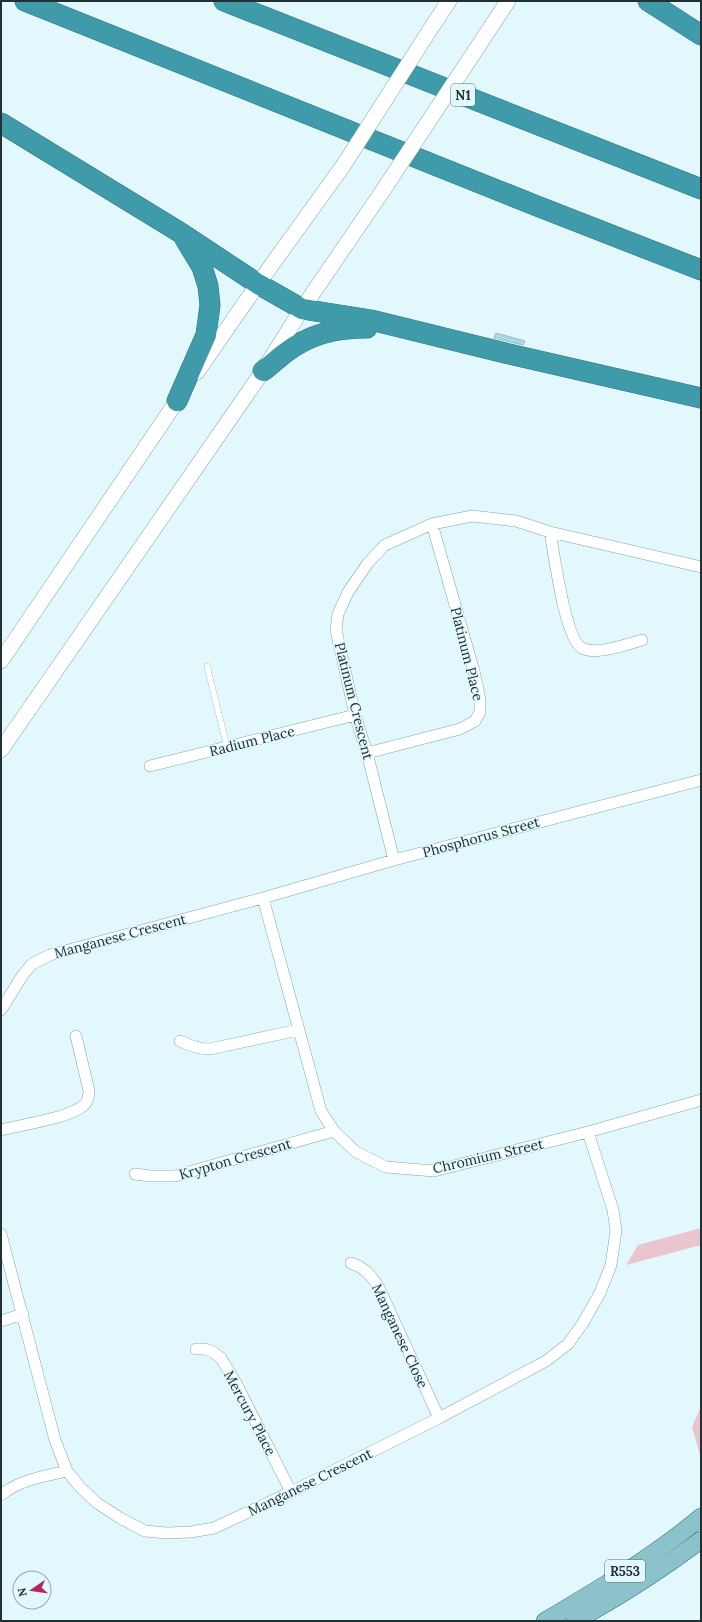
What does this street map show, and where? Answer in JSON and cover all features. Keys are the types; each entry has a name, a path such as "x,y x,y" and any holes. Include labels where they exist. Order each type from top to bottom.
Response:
{"highway":[{"path":"25,1 701,270"},
{"name":"N1","path":"224,1 701,189"},
{"path":"648,1 701,35"},
{"path":"1,123 181,233 258,284 302,309 371,320 513,355 701,398"},
{"path":"177,401 206,335 210,305 208,286 202,267 192,248 181,233"},
{"path":"263,372 285,353 302,342 324,333 343,328 401,327"}],"main road":[{"path":"1,661 177,401 258,284 343,166 448,1"},
{"path":"1,750 263,372 302,309 382,192 508,1"},
{"name":"R553","path":"545,1621 599,1589 701,1517"},
{"name":"R553","path":"575,1621 677,1558 701,1540"}],"street":[{"name":"Platinum Crescent","path":"394,860 367,753 354,715 336,630 338,614 348,592 368,563 385,546 432,524 472,516 516,521 550,532 701,567"},
{"name":"Platinum Place","path":"367,753 460,729 475,721 480,712 480,700 475,676 432,524"},
{"path":"550,532 566,618 576,644 582,649 609,649 642,640"},
{"name":"Radium Place","path":"150,766 354,715"},
{"name":"Phosphorus Street","path":"262,898 394,860 701,780"},
{"name":"Manganese Crescent","path":"1,1010 22,976 32,964 50,954 262,898"},
{"name":"Chromium Street","path":"262,898 321,1111 334,1131 356,1152 386,1167 434,1171 588,1132 701,1100"},
{"path":"180,1041 201,1050 210,1050 298,1030"},
{"path":"1,1130 60,1117 74,1112 84,1106 89,1098 89,1091 76,1036"},
{"name":"Krypton Crescent","path":"135,1174 150,1176 175,1176 334,1131"},
{"name":"Manganese Crescent","path":"1,1234 55,1440 67,1471 80,1488 96,1503 146,1531 167,1533 191,1532 214,1528 291,1492 439,1418 546,1362 568,1344 583,1323 600,1293 611,1266 616,1231 613,1210 588,1132"},
{"name":"Manganese Close","path":"351,1263 366,1270 376,1283 439,1418"},
{"path":"1,1321 23,1314"},
{"name":"Mercury Place","path":"196,1348 213,1352 221,1358 237,1385 291,1492"},
{"path":"1,1495 8,1489 24,1482 67,1471"}],"lane":[{"path":"208,666 227,747"}],"shaded area":[{"path":"701,1228 701,1245 626,1265 638,1245"},
{"path":"701,1406 701,1459 692,1427"}],"building":[{"path":"496,333 525,341 523,345 494,338"}]}
